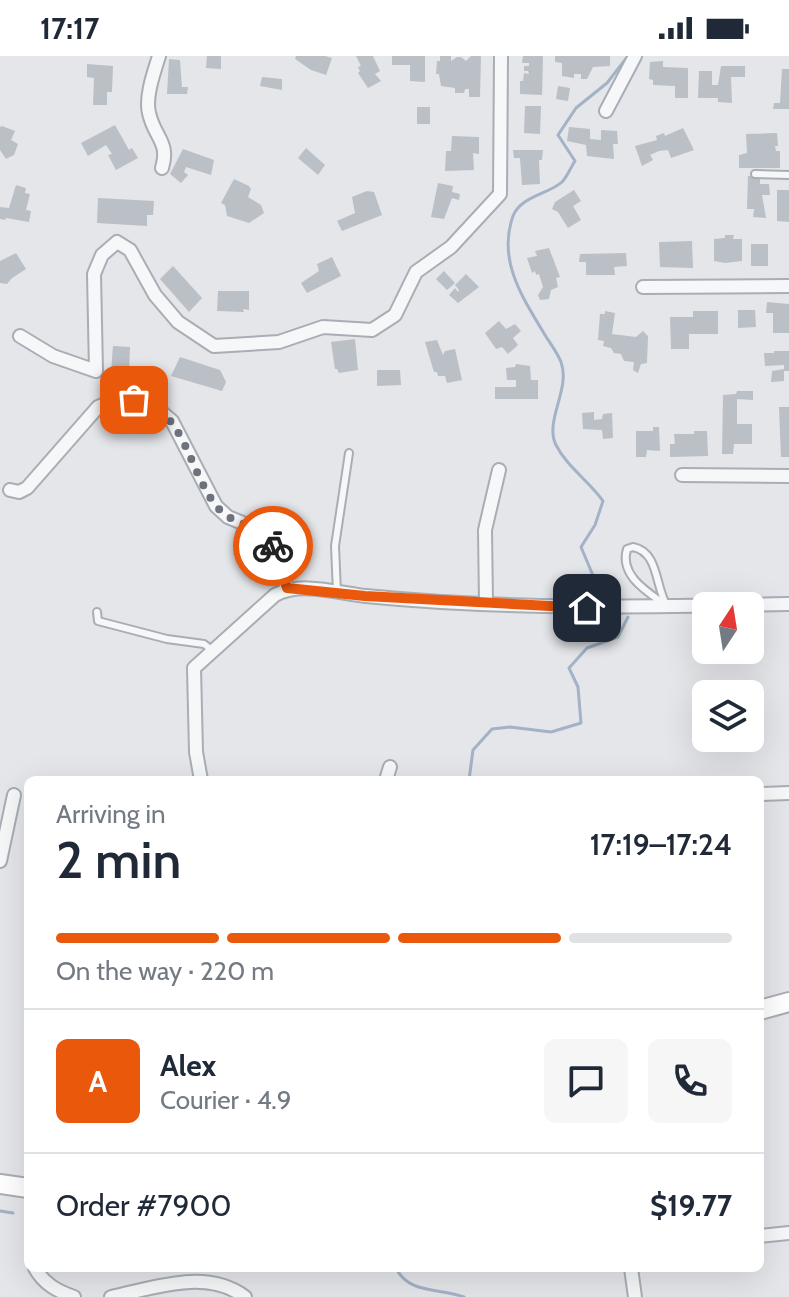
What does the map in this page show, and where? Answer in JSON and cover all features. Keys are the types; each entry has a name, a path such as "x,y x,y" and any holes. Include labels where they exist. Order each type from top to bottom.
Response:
{"street":[{"path":"159,56 148,111 165,148 162,168"},
{"path":"20,336 53,356 96,371 94,274 102,255 117,242 130,250 155,295 178,322 214,346 279,342 323,327 372,330 395,315 416,272 451,247 500,194 501,56"},
{"path":"606,111 635,56"},
{"path":"643,287 789,286"},
{"path":"10,490 19,492 27,488 98,407 118,398 150,402 172,421 216,506 228,517 269,534 287,588"},
{"path":"486,603 485,530 499,470"},
{"path":"682,475 789,476"},
{"path":"200,776 196,752 194,668 275,595 287,588 587,608 789,604"},
{"path":"764,794 789,793"},
{"path":"0,861 14,795"},
{"path":"764,1009 789,1002"},
{"path":"0,1184 24,1187"},
{"path":"764,1236 789,1233"},
{"path":"37,1272 48,1292 74,1297"},
{"path":"633,1272 635,1297"},
{"path":"111,1297 197,1281 230,1288 245,1297"}],"lane":[{"path":"755,174 789,175"},
{"path":"337,592 335,546 349,453"},
{"path":"639,548 649,555 660,596 667,606 630,575 625,565 627,549 639,548"},
{"path":"97,612 98,621 167,639 204,644 213,651"}],"building":[{"path":"207,56 221,56 221,69 206,68"},
{"path":"296,56 332,58 326,75 311,70 295,59"},
{"path":"356,56 373,56 380,71 375,74 381,81 368,88 358,73 361,66"},
{"path":"392,56 425,56 425,82 410,81 410,65 392,65"},
{"path":"440,56 451,56 451,61 461,57 466,61 471,56 481,56 480,97 469,97 469,89 465,89 464,93 455,93 455,88 441,86 439,74 436,74"},
{"path":"523,56 543,56 542,95 520,94 520,81 523,81 524,73 529,74 524,71 524,66 529,66 529,63 522,63"},
{"path":"555,56 610,56 610,66 593,67 587,79 581,79 581,74 574,74 574,78 562,76 562,63 555,62"},
{"path":"169,59 180,60 182,87 188,87 187,94 167,94"},
{"path":"663,61 663,67 688,68 688,98 675,98 675,86 653,85 653,80 649,79 650,62"},
{"path":"87,64 113,66 112,92 107,92 107,105 93,105 94,78 87,77"},
{"path":"721,66 745,66 745,77 731,77 732,103 718,102 718,98 698,98 699,71 712,71 712,85 718,85"},
{"path":"782,69 789,69 789,109 773,109 774,103 780,103"},
{"path":"262,77 282,79 282,90 260,86"},
{"path":"558,86 570,88 568,101 556,99"},
{"path":"525,106 541,106 540,134 524,133"},
{"path":"417,107 430,107 430,124 417,124"},
{"path":"115,125 129,150 132,148 138,158 116,170 106,145 88,156 81,143"},
{"path":"2,126 15,131 11,140 18,144 14,155 6,159 0,150"},
{"path":"569,127 590,129 590,139 601,140 601,130 617,131 618,144 613,144 614,159 587,156 586,145 567,141"},
{"path":"683,128 694,150 671,158 668,150 659,151 650,155 653,160 642,166 635,146"},
{"path":"777,133 778,146 775,146 776,151 780,151 780,168 739,168 739,155 747,153 746,134"},
{"path":"452,136 479,137 479,154 473,153 474,170 445,171 446,151 451,151"},
{"path":"306,148 325,165 318,175 298,158"},
{"path":"183,149 214,160 211,175 186,167 184,172 188,175 181,183 170,174"},
{"path":"513,150 543,150 542,160 539,160 540,184 522,185 520,158 514,158"},
{"path":"748,176 760,176 760,184 769,184 770,195 762,195 766,218 753,217 754,209 747,209"},
{"path":"234,179 249,186 248,197 261,205 264,213 249,223 227,216 225,205 221,203"},
{"path":"438,183 453,186 452,192 460,194 459,200 452,198 444,219 431,217"},
{"path":"16,185 26,188 25,193 30,194 26,210 31,211 29,222 0,219 0,207 9,208"},
{"path":"574,190 581,201 573,206 581,220 568,228 558,212 552,209 555,202"},
{"path":"777,190 789,190 789,222 777,221"},
{"path":"367,191 374,192 382,215 342,231 337,221 355,213 352,197"},
{"path":"98,198 154,201 153,215 147,215 147,226 97,223"},
{"path":"725,235 742,239 742,261 714,261 714,239 725,238"},
{"path":"692,241 693,268 660,267 659,242"},
{"path":"751,244 768,244 768,266 751,266"},
{"path":"549,248 560,277 556,278 558,287 551,290 549,299 540,300 538,295 543,287 539,274 536,275 535,271 532,273 527,258 537,256 535,251"},
{"path":"16,253 26,269 7,284 0,283 0,261"},
{"path":"626,253 627,266 614,267 615,275 586,275 586,262 579,262 580,254"},
{"path":"332,257 341,276 307,293 301,283 319,271 317,264"},
{"path":"173,266 202,298 189,312 160,279"},
{"path":"444,271 455,283 447,290 436,279"},
{"path":"466,274 479,287 458,303 449,295 455,288 458,292 455,285"},
{"path":"218,291 249,291 249,310 217,311"},
{"path":"767,302 789,304 789,333 773,333 773,313 766,313"},
{"path":"738,310 755,310 756,327 738,328"},
{"path":"605,311 615,313 612,334 636,337 643,331 648,336 647,363 641,364 638,373 633,370 634,362 624,361 621,354 614,353 611,348 603,346 604,341 598,340 600,314 605,314"},
{"path":"693,311 718,311 718,334 689,334 689,349 671,349 670,317 693,317"},
{"path":"499,321 506,329 515,324 521,331 513,338 518,345 508,354 502,347 496,349 485,333"},
{"path":"355,339 358,370 339,373 335,369 331,342"},
{"path":"437,340 443,355 445,351 455,349 462,380 447,383 445,376 434,372 425,342"},
{"path":"113,346 130,347 129,372 123,372 122,385 110,385"},
{"path":"789,351 789,371 784,371 784,365 765,366 764,353"},
{"path":"180,357 220,370 226,382 222,391 171,376"},
{"path":"516,364 530,366 531,380 538,380 538,399 495,399 495,387 516,387 516,380 507,380 506,368 515,367"},
{"path":"784,369 784,381 771,382 772,371"},
{"path":"377,370 400,370 401,385 377,386"},
{"path":"737,391 753,391 753,400 737,399 737,424 752,424 752,444 734,444 733,454 722,454 723,395 736,394"},
{"path":"779,407 789,407 789,457 781,457"},
{"path":"594,412 594,420 612,413 613,438 603,439 602,430 583,429 582,413"},
{"path":"653,427 659,427 660,451 647,450 646,457 636,457 636,431 653,431"},
{"path":"694,431 707,431 708,456 670,457 670,444 675,444 674,434 694,434"}],"waterway":[{"path":"597,585 581,547 595,525 603,501 556,445 553,426 563,383 561,362 521,293 510,264 508,248 517,209 562,182 575,161 558,135 576,108 607,83 628,56"},
{"path":"470,776 473,750 492,729 510,727 551,732 581,723 578,687 569,668 587,648 618,637 628,617"},
{"path":"0,1211 13,1213"},
{"path":"398,1272 416,1286 464,1297"}],"way so far":[{"path":"134,400 150,402 172,421 216,506 228,517 269,534 273,546"}],"route":[{"path":"273,546 287,588 365,596 587,608"}]}
